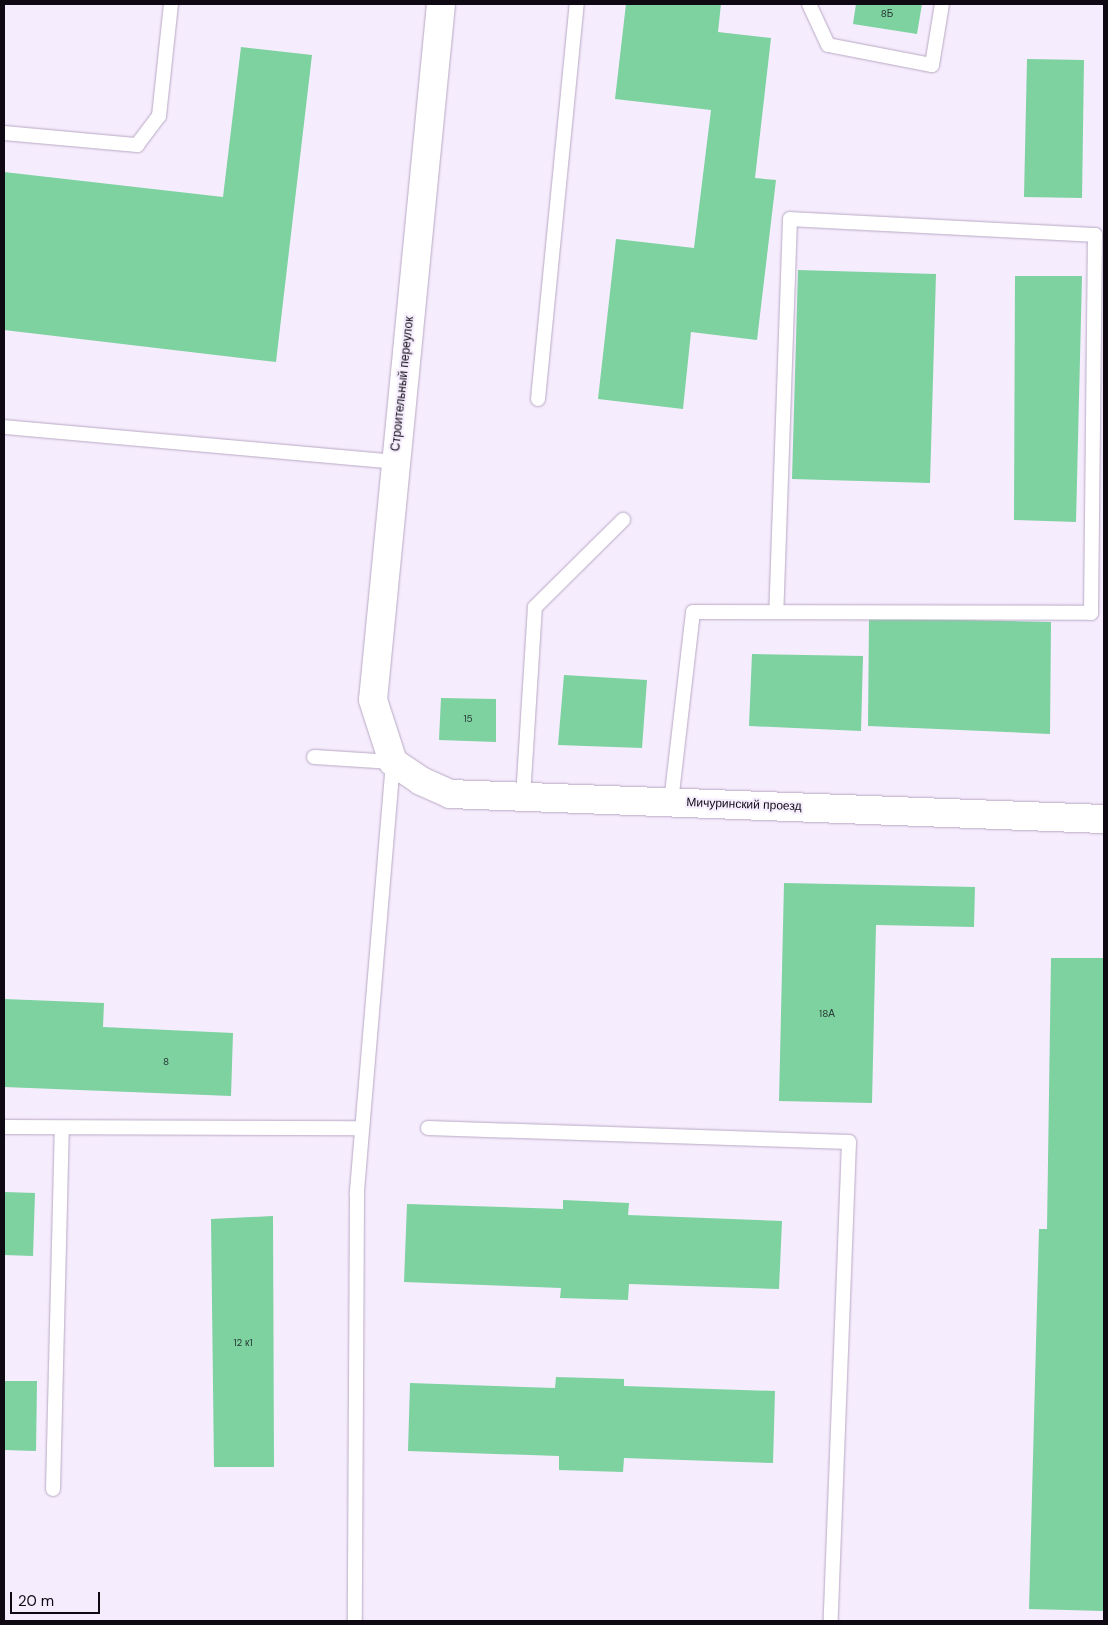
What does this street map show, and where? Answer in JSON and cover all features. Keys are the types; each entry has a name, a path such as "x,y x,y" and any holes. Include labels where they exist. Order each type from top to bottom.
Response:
{"street":[{"name":"Строительный переулок","path":"393,762 373,700 441,4"},
{"name":"Мичуринский проезд","path":"393,762 421,782 450,794 1104,819"}],"lane":[{"path":"4,133 137,146 159,116 170,4"},
{"path":"538,399 577,4"},
{"path":"809,4 828,45 932,65 942,4"},
{"path":"670,802 693,612 1091,613 1095,235 790,219 776,612"},
{"path":"4,426 395,462"},
{"path":"523,797 536,607 623,520"},
{"path":"314,757 393,762 361,1128 355,1304 355,1621"},
{"path":"4,1127 62,1129 361,1128"},
{"path":"428,1128 849,1142 831,1621"},
{"path":"53,1489 62,1129"}],"building":[{"path":"626,4 721,4 718,32 771,38 755,178 776,180 757,340 691,332 683,409 598,399 616,239 694,248 711,110 615,99"},
{"path":"856,4 922,4 917,34 853,24"},
{"path":"241,47 312,55 276,362 4,330 4,172 223,197"},
{"path":"1027,59 1084,60 1082,198 1024,197"},
{"path":"798,270 936,274 930,483 792,479"},
{"path":"1015,276 1082,276 1076,522 1014,520"},
{"path":"869,618 1051,622 1050,734 868,726"},
{"path":"752,654 863,656 861,731 749,726"},
{"path":"564,675 647,680 642,748 558,745"},
{"path":"441,698 496,699 496,742 439,740"},
{"path":"784,883 975,887 974,927 876,925 872,1103 779,1101"},
{"path":"1051,958 1104,958 1104,1611 1029,1609 1039,1229 1047,1229"},
{"path":"4,999 104,1003 103,1027 233,1033 231,1096 4,1087"},
{"path":"4,1192 35,1193 33,1256 4,1255"},
{"path":"563,1200 629,1203 628,1215 782,1221 779,1289 629,1284 628,1300 560,1298 561,1288 404,1282 407,1204 563,1209"},
{"path":"273,1216 274,1467 214,1467 211,1219"},
{"path":"556,1377 624,1379 624,1386 775,1391 773,1463 624,1458 623,1472 559,1470 559,1456 408,1451 410,1383 555,1388"},
{"path":"4,1381 37,1381 36,1451 4,1450"}]}
